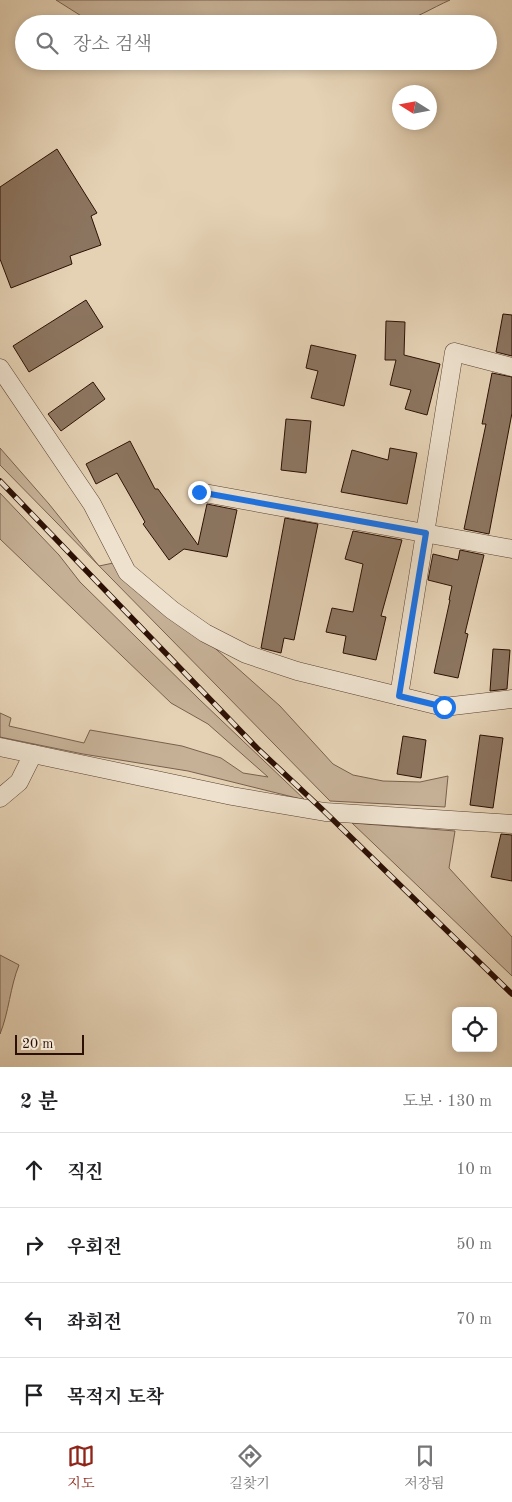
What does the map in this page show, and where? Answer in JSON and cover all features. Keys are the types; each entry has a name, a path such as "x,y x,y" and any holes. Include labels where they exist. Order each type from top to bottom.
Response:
{"street":[{"path":"399,696 454,352 512,367"},
{"path":"0,368 92,504 127,572 172,610 205,634 246,654 297,672 444,707 512,699"},
{"path":"199,492 512,549"},
{"path":"0,746 232,796 325,812 512,824"},
{"path":"0,798 19,782 33,754"}],"shaded area":[{"path":"56,0 450,0 419,15 80,15"},
{"path":"0,448 49,504 98,565 0,465"},
{"path":"0,493 59,555 80,582 305,800 188,771 83,754 0,737 0,713 11,718 9,726 84,743 90,730 182,746 221,758 243,773 268,777 208,724 171,703 0,539"},
{"path":"118,562 280,706 333,764 353,775 383,781 420,782 448,776 445,807 330,801 99,566"},
{"path":"352,823 455,831 449,868 512,937 512,976"},
{"path":"0,955 19,965 0,1034"}],"building":[{"path":"57,149 97,213 91,216 101,245 70,256 72,264 11,288 0,259 0,187"},
{"path":"86,300 103,327 29,372 13,346"},
{"path":"503,314 512,315 512,356 496,352"},
{"path":"386,321 405,322 404,355 440,364 427,415 405,409 411,390 390,385 396,360 385,360"},
{"path":"311,345 356,355 344,406 311,398 318,371 306,368"},
{"path":"492,373 512,377 512,413 489,534 464,529 486,424 482,424"},
{"path":"93,382 105,399 61,431 48,414"},
{"path":"286,419 311,421 306,473 281,470"},
{"path":"130,441 155,489 158,489 198,545 207,504 237,510 227,557 184,549 169,560 143,524 145,522 117,473 96,484 86,464"},
{"path":"390,448 417,453 407,504 341,492 352,450 388,460"},
{"path":"285,518 318,524 294,640 284,638 281,653 261,648"},
{"path":"353,531 402,540 381,616 386,617 376,660 343,653 346,636 326,632 332,608 353,612 363,564 345,559"},
{"path":"460,550 484,555 465,633 468,634 458,678 434,673 452,586 428,580 433,554 458,560"},
{"path":"493,649 510,650 507,689 490,691"},
{"path":"480,735 503,738 493,808 470,805"},
{"path":"403,736 426,740 421,778 397,774"},
{"path":"501,834 512,835 512,881 491,877"}],"railway":[{"path":"0,481 257,748 512,994"}],"route":[{"path":"199,492 426,533 399,696 444,707"}]}
